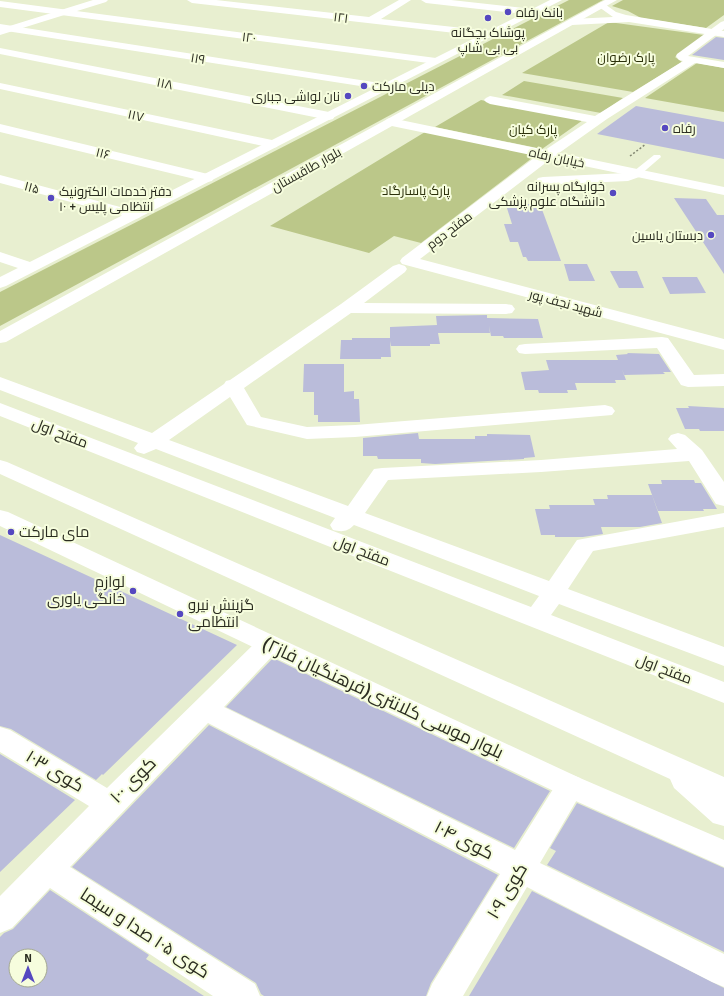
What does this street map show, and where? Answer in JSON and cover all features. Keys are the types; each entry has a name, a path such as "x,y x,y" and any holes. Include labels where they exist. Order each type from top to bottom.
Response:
{"street":[{"path":"3,29 62,13 102,0"},
{"name":"۱۲۱","path":"192,0 490,34"},
{"path":"370,21 406,0"},
{"path":"426,0 533,12"},
{"path":"0,283 556,0"},
{"path":"607,3 613,14 642,21"},
{"name":"بلوار طاقبستان","path":"0,338 607,3"},
{"name":"۱۲۰","path":"0,4 436,62"},
{"path":"572,22 615,19 642,21 724,34"},
{"path":"724,24 681,56 683,58 724,65"},
{"name":"۱۱۹","path":"3,29 386,87"},
{"name":"۱۱۸","path":"0,51 329,116"},
{"name":"مفتح دوم","path":"128,459 233,385 347,308 547,154 600,118 693,60"},
{"name":"۱۱۷","path":"2,87 272,144"},
{"path":"493,98 600,118"},
{"name":"خیابان رفاه","path":"390,122 724,191"},
{"name":"۱۱۶","path":"0,128 207,178"},
{"path":"543,181 628,177 637,173"},
{"name":"۱۱۵","path":"0,179 134,214"},
{"path":"0,257 30,267"},
{"name":"شهید نجف پور","path":"403,265 724,345"},
{"path":"347,308 506,309"},
{"path":"525,349 662,342 688,381 724,380"},
{"name":"مفتح اول","path":"0,383 724,657"},
{"path":"233,385 254,421 307,433 355,431 605,411"},
{"name":"مفتح اول","path":"0,409 724,693"},
{"path":"678,439 695,454 724,499"},
{"path":"326,537 352,516 382,474 541,466 695,454"},
{"path":"0,466 670,768 724,790"},
{"name":"بلوار موسی کلانتری(فرهنگیان فاز۲)","path":"0,517 570,786 724,854"},
{"path":"536,619 585,545 724,520"},
{"name":"کوی ۱۰۰","path":"0,918 110,804 269,644"},
{"name":"کوی ۱۰۴","path":"204,709 724,972"},
{"name":"کوی ۱۰۳","path":"0,738 110,804"},
{"path":"670,768 724,814"},
{"name":"کوی ۱۰۹","path":"444,996 570,786"},
{"name":"کوی ۱۰۵ صدا و سیما","path":"47,869 243,996"}],"lane":[{"path":"637,173 657,157"}],"green space":[{"path":"569,0 603,0 0,326 0,292"},
{"path":"623,0 724,0 724,15 706,28 641,18 628,11 612,6"},
{"name":"پارک رضوان","path":"609,22 704,35 675,57 682,62 633,92 522,73"},
{"name":"پارک رضوان","path":"697,63 724,68 724,112 645,98"},
{"path":"524,81 623,98 601,113 502,95"},
{"name":"پارک کیان","path":"481,100 583,120 542,149 435,127"},
{"name":"پارک پاسارگاد","path":"425,132 536,155 421,243 394,236 369,253 270,226"}],"building":[{"path":"716,37 724,38 724,60 692,55"},
{"name":"رفاه","path":"636,106 724,122 724,159 597,134"},
{"path":"674,198 706,199 717,215 724,215 724,274"},
{"path":"540,204 561,261 528,261 526,257 523,257 518,242 510,242 504,224 512,224 506,205"},
{"path":"564,264 587,264 595,281 569,281"},
{"path":"610,271 637,271 644,288 619,288"},
{"path":"662,277 697,277 706,293 670,294"},
{"path":"487,315 487,318 538,319 543,338 504,338 503,336 491,336 489,326 490,333 438,333 440,344 430,344 430,346 391,346 390,341 391,357 381,357 381,359 340,359 341,340 352,340 352,338 390,338 390,327 437,325 436,316"},
{"path":"627,353 659,354 671,372 663,372 665,374 624,375 626,380 615,380 616,383 575,383 577,390 567,390 568,393 539,393 538,390 525,390 521,372 549,370 546,360 618,360 616,355 628,354"},
{"path":"304,364 344,364 344,392 354,391 354,399 359,399 360,422 318,422 318,415 314,415 314,392 303,392"},
{"path":"688,406 724,408 724,431 700,431 699,429 685,429 676,408 689,408"},
{"path":"418,433 419,439 475,439 475,436 487,436 487,434 530,435 535,457 524,459 435,464 421,463 421,459 378,459 377,456 363,456 363,438"},
{"path":"661,480 694,480 695,483 701,483 717,509 703,509 704,511 658,511 648,484 662,484"},
{"path":"607,495 652,495 662,523 640,527 601,527 603,534 583,537 555,537 555,535 541,535 535,509 550,509 549,505 595,505 593,499 608,499"},
{"path":"0,535 237,645 103,775 102,774 96,780 11,729 0,726"},
{"path":"273,658 550,791 514,848 226,707"},
{"path":"209,725 498,875 431,983 426,996 264,996 261,994 256,983 72,867"},
{"path":"0,754 75,800 0,872"},
{"path":"577,803 724,868 724,952 547,865 556,851 550,848"},
{"path":"50,890 149,955 146,959 204,996 0,996 0,937 4,933 13,929"},
{"path":"532,891 724,988 724,996 469,996"}],"place":[{"name":"بانک رفاه","path":"508,12"},
{"name":"پوشاک بچگانه بی بی شاپ","path":"488,18"},
{"name":"دیلی مارکت","path":"364,86"},
{"name":"نان لواشی جباری","path":"348,96"},
{"name":"رفاه","path":"665,128"},
{"name":"خوابگاه پسرانه دانشگاه علوم پزشکی","path":"613,193"},
{"name":"دفتر خدمات الکترونیک انتظامی پلیس + ۱۰","path":"51,198"},
{"name":"دبستان یاسین","path":"711,235"},
{"name":"مای مارکت","path":"11,532"},
{"name":"لوازم خانگی یاوری","path":"133,591"},
{"name":"گزینش نیرو انتظامی","path":"180,614"}]}
